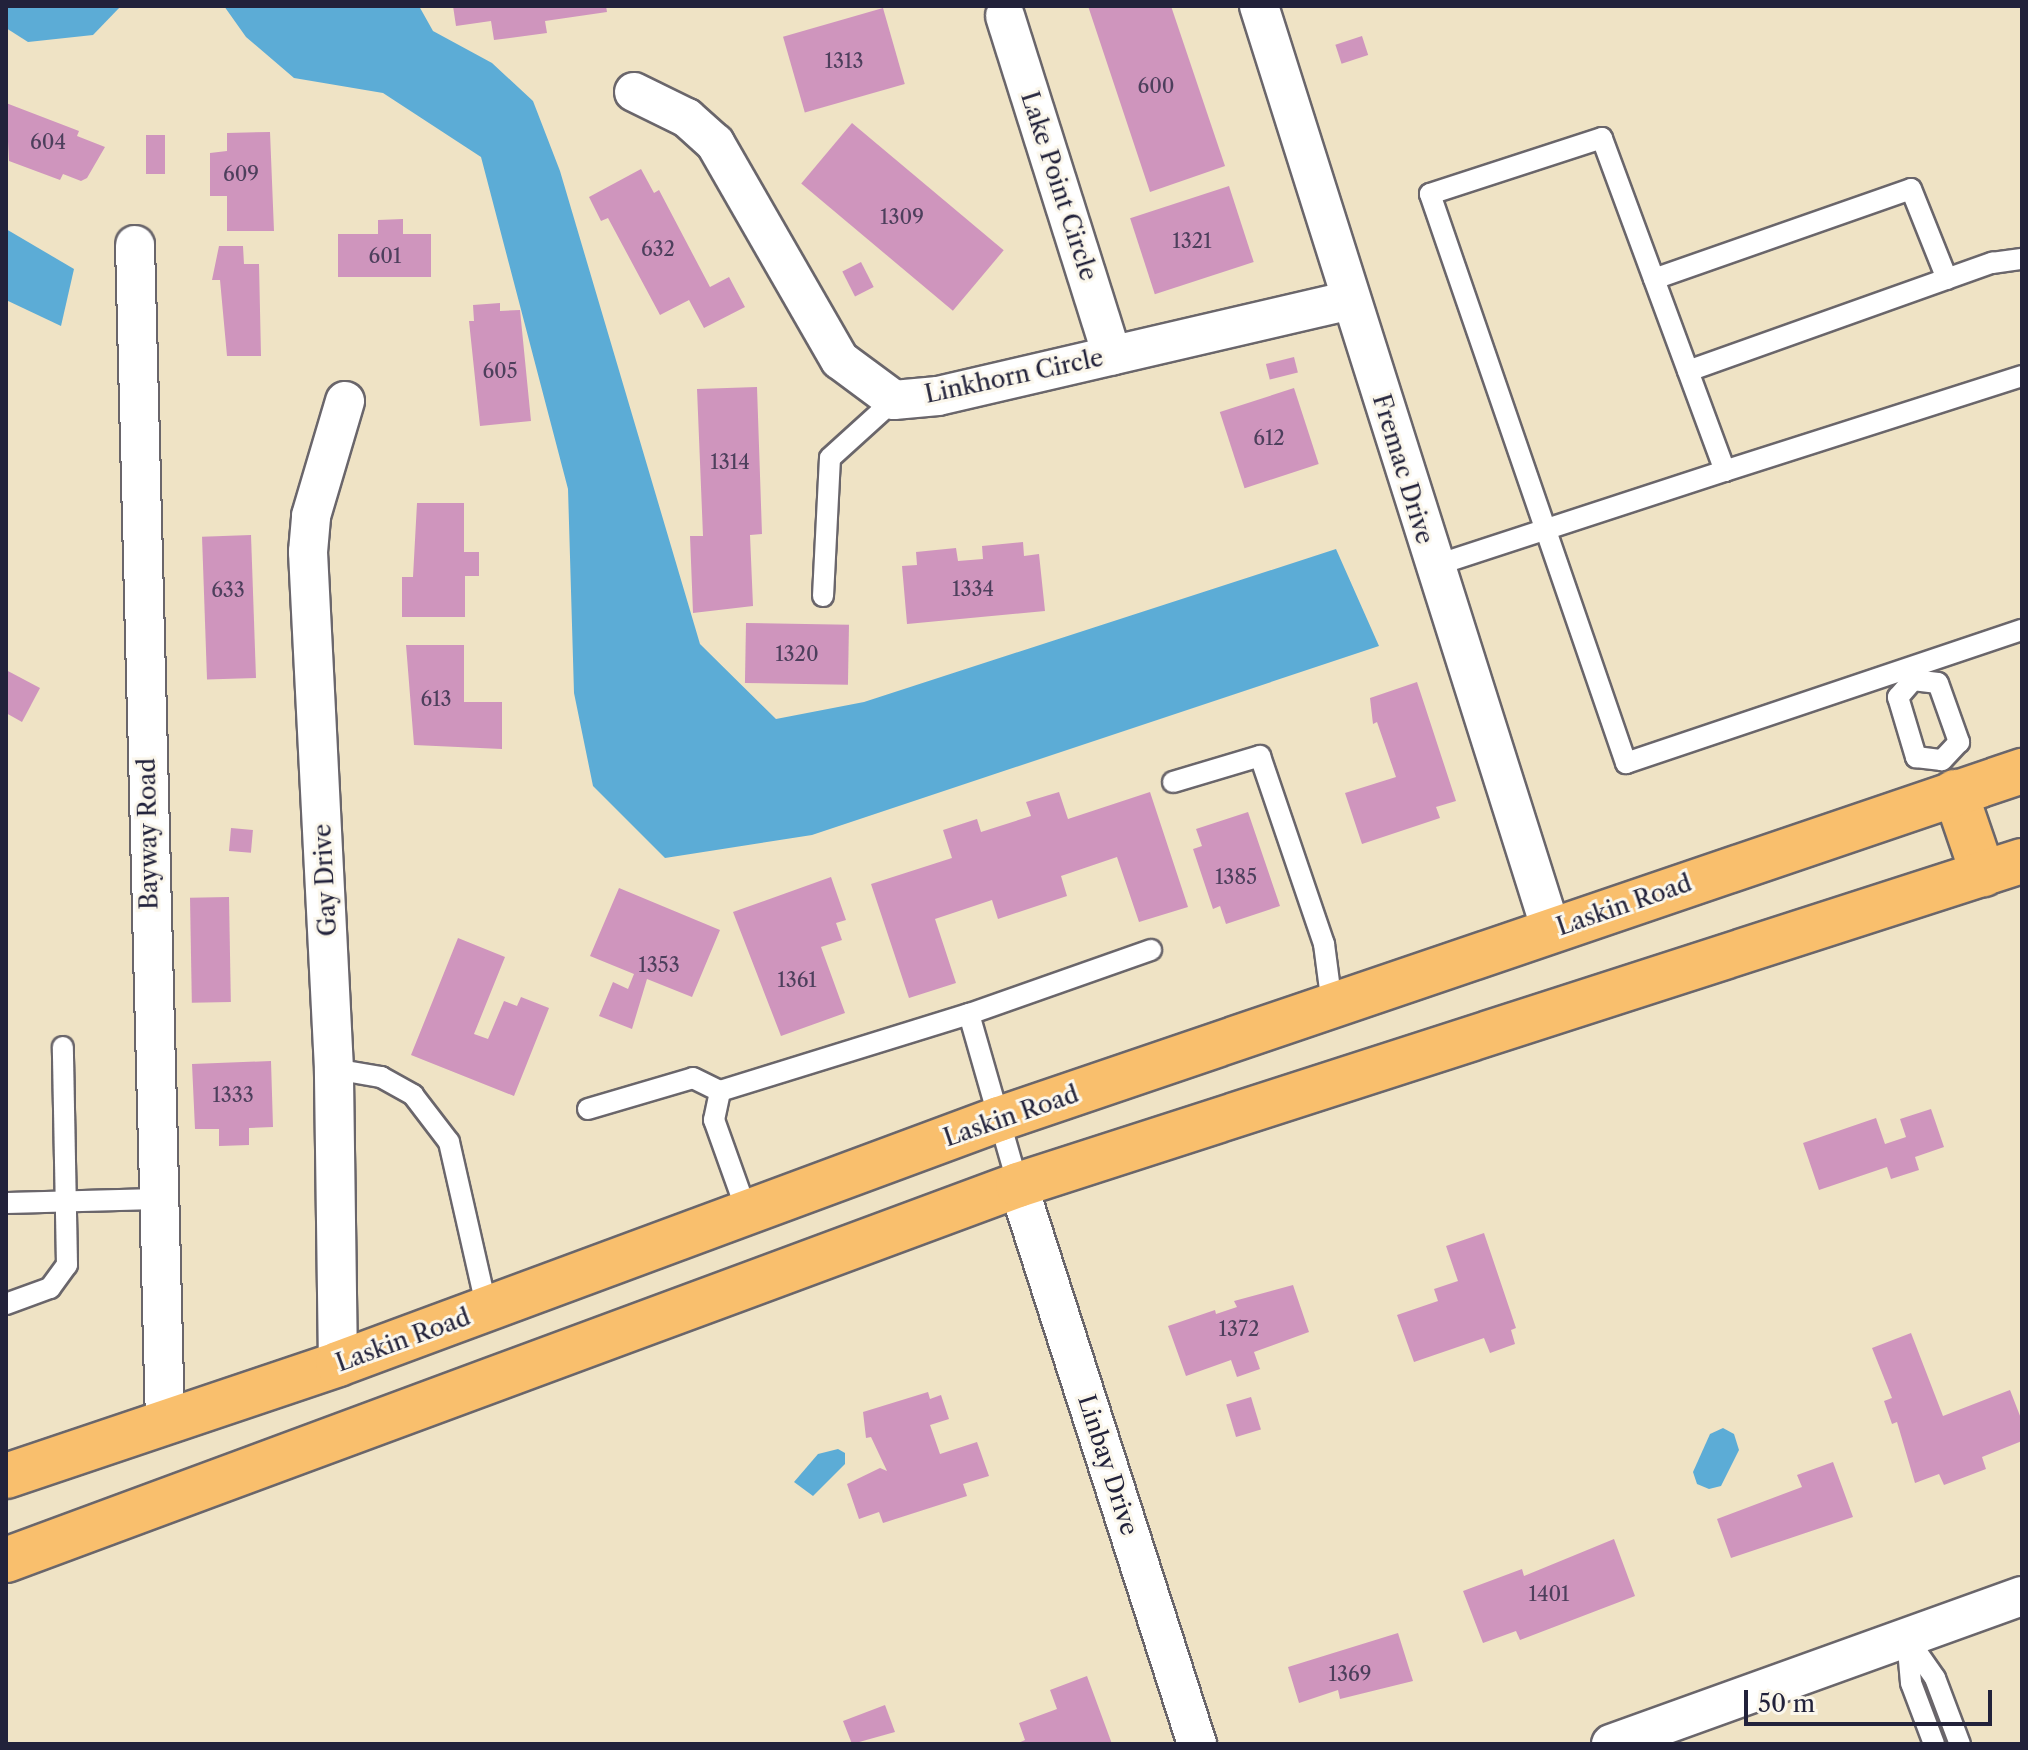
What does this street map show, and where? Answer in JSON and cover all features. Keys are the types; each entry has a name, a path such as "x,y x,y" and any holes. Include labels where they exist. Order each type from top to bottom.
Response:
{"main road":[{"name":"Laskin Road","path":"6,1476 338,1364 999,1119 1551,930 1948,776 2022,771"},
{"path":"6,1560 1018,1185 2003,868 1948,776"}],"street":[{"name":"Fremac Drive","path":"1259,6 1551,930"},
{"name":"Lake Point Circle","path":"1005,16 1112,356"},
{"name":"Linkhorn Circle","path":"634,92 687,118 715,143 840,360 894,400 938,396 1350,300"},
{"name":"Bayway Road","path":"135,245 156,1199 165,1423"},
{"name":"Gay Drive","path":"338,1364 334,1069 308,552 311,516 345,401"},
{"name":"Linbay Drive","path":"1018,1185 1197,1744"},
{"path":"1611,1744 2022,1596"}],"lane":[{"path":"1725,471 1602,138 1430,194 1626,763 1911,674 2022,630"},
{"path":"1654,279 1911,189 1947,279"},
{"path":"1688,371 1947,279 2022,259"},
{"path":"1434,566 2022,376"},
{"path":"823,596 830,458 894,400"},
{"path":"1911,674 1938,683 1959,742 1948,776 1916,757 1898,697 1911,674"},
{"path":"1173,782 1260,756 1324,944 1332,1005"},
{"path":"588,1109 693,1078 720,1091 969,1014 1151,950"},
{"path":"969,1014 1018,1185"},
{"path":"6,1304 50,1288 62,1277 67,1265 63,1047"},
{"path":"334,1069 381,1077 413,1095 449,1142 487,1309"},
{"path":"720,1091 714,1120 747,1212"},
{"path":"6,1203 156,1199"},
{"path":"1907,1638 1911,1683 1934,1744"},
{"path":"1907,1638 1935,1678 1960,1744"}],"water":[{"path":"6,6 121,6 93,35 28,42 6,28"},
{"path":"224,6 419,6 433,31 492,63 533,101 560,171 700,644 776,719 864,702 1336,549 1379,646 812,835 665,858 593,786 574,693 568,489 481,157 383,93 294,78 246,37"},
{"path":"6,229 74,269 61,326 6,300"},
{"path":"1723,1428 1734,1434 1739,1450 1721,1486 1709,1489 1697,1484 1693,1472 1710,1434"},
{"path":"838,1449 845,1453 845,1464 813,1496 794,1482 818,1454"}],"building":[{"path":"453,6 606,6 607,12 545,21 547,33 494,40 491,21 456,26"},
{"path":"1088,6 1171,6 1225,166 1150,192"},
{"path":"883,8 905,84 805,113 783,37"},
{"path":"1362,36 1368,55 1342,64 1335,45"},
{"path":"6,103 79,131 77,136 105,147 87,178 81,181 63,174 60,180 9,161"},
{"path":"852,123 1004,250 953,311 801,184"},
{"path":"270,132 274,231 227,231 227,196 210,196 210,153 227,151 227,133"},
{"path":"146,135 165,135 165,174 146,174"},
{"path":"641,169 654,193 659,190 710,287 729,277 745,307 704,328 689,300 660,315 608,218 601,221 589,197"},
{"path":"1229,186 1254,262 1155,294 1130,218"},
{"path":"403,219 403,234 431,234 431,277 338,277 338,234 378,234 378,220"},
{"path":"219,246 243,246 244,264 259,264 261,356 227,356 220,280 212,280"},
{"path":"861,262 874,287 855,296 842,272"},
{"path":"500,303 500,311 520,310 531,421 480,426 469,321 474,321 473,305"},
{"path":"1294,357 1298,373 1270,380 1266,364"},
{"path":"757,387 762,534 750,535 753,606 693,613 690,536 703,536 697,389"},
{"path":"1294,388 1319,464 1245,488 1220,412"},
{"path":"417,503 464,503 464,552 479,552 479,576 465,576 465,617 402,617 402,577 413,577"},
{"path":"251,535 256,678 207,680 202,537"},
{"path":"1023,542 1024,556 1039,554 1045,611 907,624 902,566 917,565 916,552 956,548 958,561 983,559 982,546"},
{"path":"746,623 849,625 848,685 745,683"},
{"path":"406,645 464,645 464,702 502,702 502,749 414,745"},
{"path":"6,670 40,688 22,722 6,713"},
{"path":"1417,682 1456,801 1436,807 1440,818 1362,844 1345,793 1396,777 1377,722 1373,724 1370,698"},
{"path":"1059,792 1068,819 1150,792 1188,907 1139,922 1117,857 1061,876 1067,896 998,919 992,900 935,919 956,983 909,998 871,884 952,858 943,830 977,819 981,832 1031,816 1026,802"},
{"path":"1248,812 1280,906 1226,924 1220,906 1213,909 1193,849 1202,846 1196,829"},
{"path":"231,828 253,830 251,853 229,851"},
{"path":"831,877 846,920 836,923 842,940 821,947 845,1013 781,1036 733,912"},
{"path":"619,888 720,930 692,997 647,979 632,1029 599,1016 613,982 628,989 634,974 590,956"},
{"path":"229,897 231,1002 192,1003 190,898"},
{"path":"458,938 505,957 474,1034 488,1039 504,1001 517,1006 521,997 549,1008 514,1096 411,1055"},
{"path":"271,1061 273,1127 249,1128 249,1145 219,1146 219,1129 195,1129 192,1064"},
{"path":"1931,1109 1944,1147 1915,1157 1919,1170 1891,1179 1887,1167 1819,1190 1803,1143 1876,1118 1885,1144 1906,1137 1900,1119"},
{"path":"1484,1233 1516,1328 1511,1330 1515,1344 1490,1353 1484,1338 1414,1362 1397,1315 1438,1301 1434,1289 1458,1281 1446,1246"},
{"path":"1293,1285 1309,1332 1254,1352 1260,1369 1237,1377 1231,1360 1186,1376 1168,1326 1215,1310 1216,1314 1237,1307 1234,1301"},
{"path":"1911,1333 1943,1416 2010,1390 2022,1421 2022,1441 1982,1457 1986,1469 1944,1485 1939,1474 1915,1483 1897,1422 1892,1424 1884,1401 1892,1398 1872,1348"},
{"path":"928,1392 930,1399 941,1395 949,1419 930,1425 940,1454 977,1442 989,1476 963,1484 967,1496 883,1523 879,1512 859,1519 847,1484 880,1468 887,1471 871,1437 866,1438 863,1412"},
{"path":"1251,1397 1261,1430 1236,1437 1226,1405"},
{"path":"1833,1462 1853,1517 1731,1558 1717,1519 1802,1487 1797,1475"},
{"path":"1614,1539 1635,1596 1520,1640 1516,1631 1483,1643 1463,1591 1522,1569 1524,1576"},
{"path":"1398,1633 1413,1681 1340,1699 1338,1690 1299,1703 1288,1667"},
{"path":"1087,1676 1112,1744 1016,1744 1025,1740 1019,1723 1057,1709 1050,1690"},
{"path":"885,1705 895,1732 852,1744 843,1721"}]}
